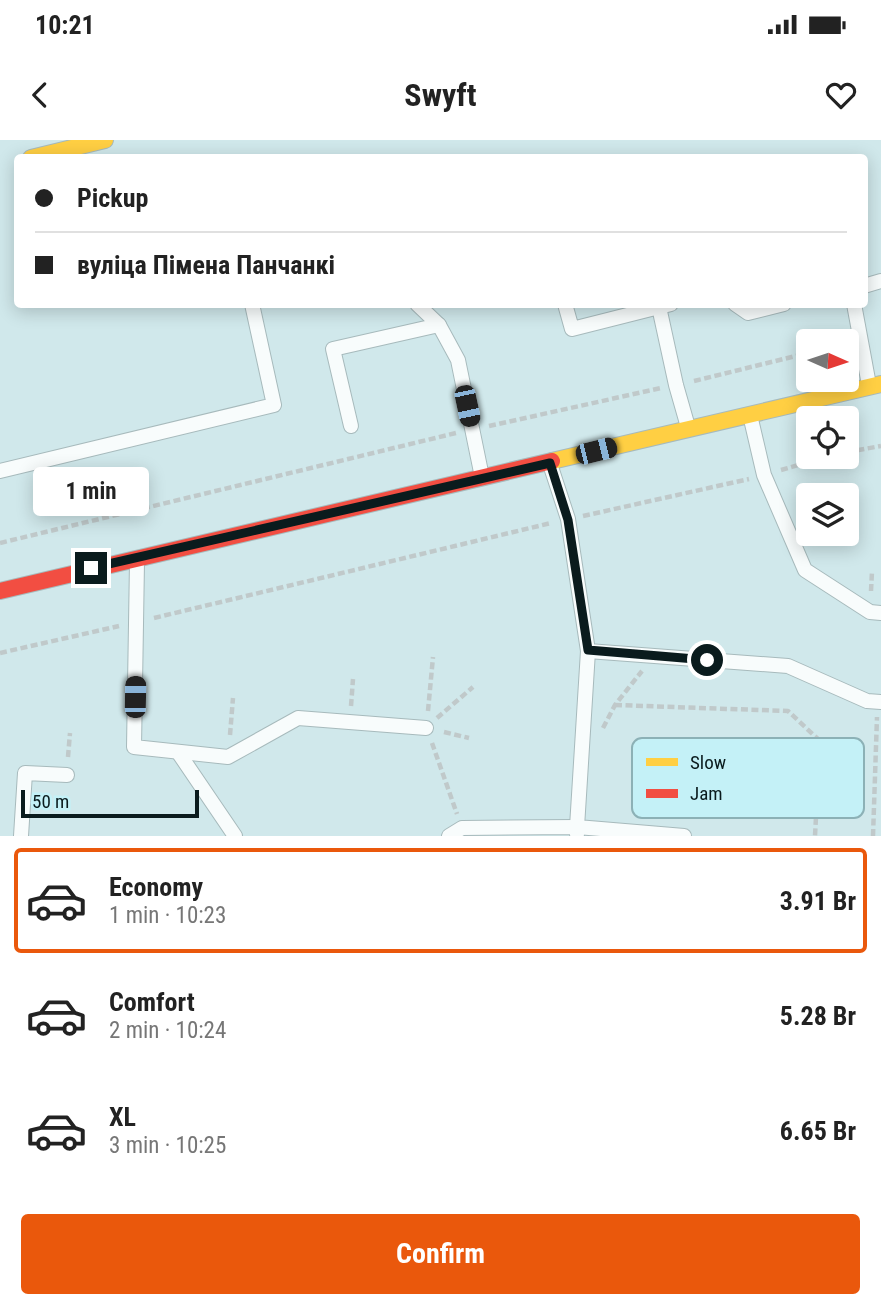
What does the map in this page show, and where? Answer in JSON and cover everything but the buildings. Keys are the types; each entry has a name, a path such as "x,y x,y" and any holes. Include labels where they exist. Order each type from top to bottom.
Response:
{"main road":[{"path":"47,154 105,140"},
{"path":"0,591 875,385"}],"lane":[{"path":"0,471 274,405 253,308"},
{"path":"421,308 439,325 457,360 482,478"},
{"path":"566,308 572,329 657,308"},
{"path":"665,308 676,385 688,427"},
{"path":"741,308 748,313 768,308"},
{"path":"855,308 875,385"},
{"path":"351,426 333,349 439,325"},
{"path":"749,414 764,475 805,570 870,612 881,612"},
{"path":"550,463 568,520 588,650 577,831"},
{"path":"137,557 134,747 228,757 298,718 426,727"},
{"path":"588,650 788,666 867,701 879,702"},
{"path":"178,752 235,835"},
{"path":"21,835 25,773 67,775"},
{"path":"449,835 462,828 684,835"}],"path":[{"path":"0,543 472,429 796,356"},
{"path":"859,450 881,446"},
{"path":"0,653 796,466"},
{"path":"433,657 426,727 462,828"},
{"path":"598,737 615,705 653,657"},
{"path":"350,722 353,679"},
{"path":"426,727 473,687"},
{"path":"228,757 233,698"},
{"path":"873,835 879,702"},
{"path":"615,705 788,711 817,738"},
{"path":"426,727 469,738"}],"traffic: slow":[{"path":"47,154 105,140"},
{"path":"552,461 881,384"}],"traffic: jam":[{"path":"0,591 552,461"}],"route":[{"path":"91,568 550,463 568,520 588,650 707,660"}]}
